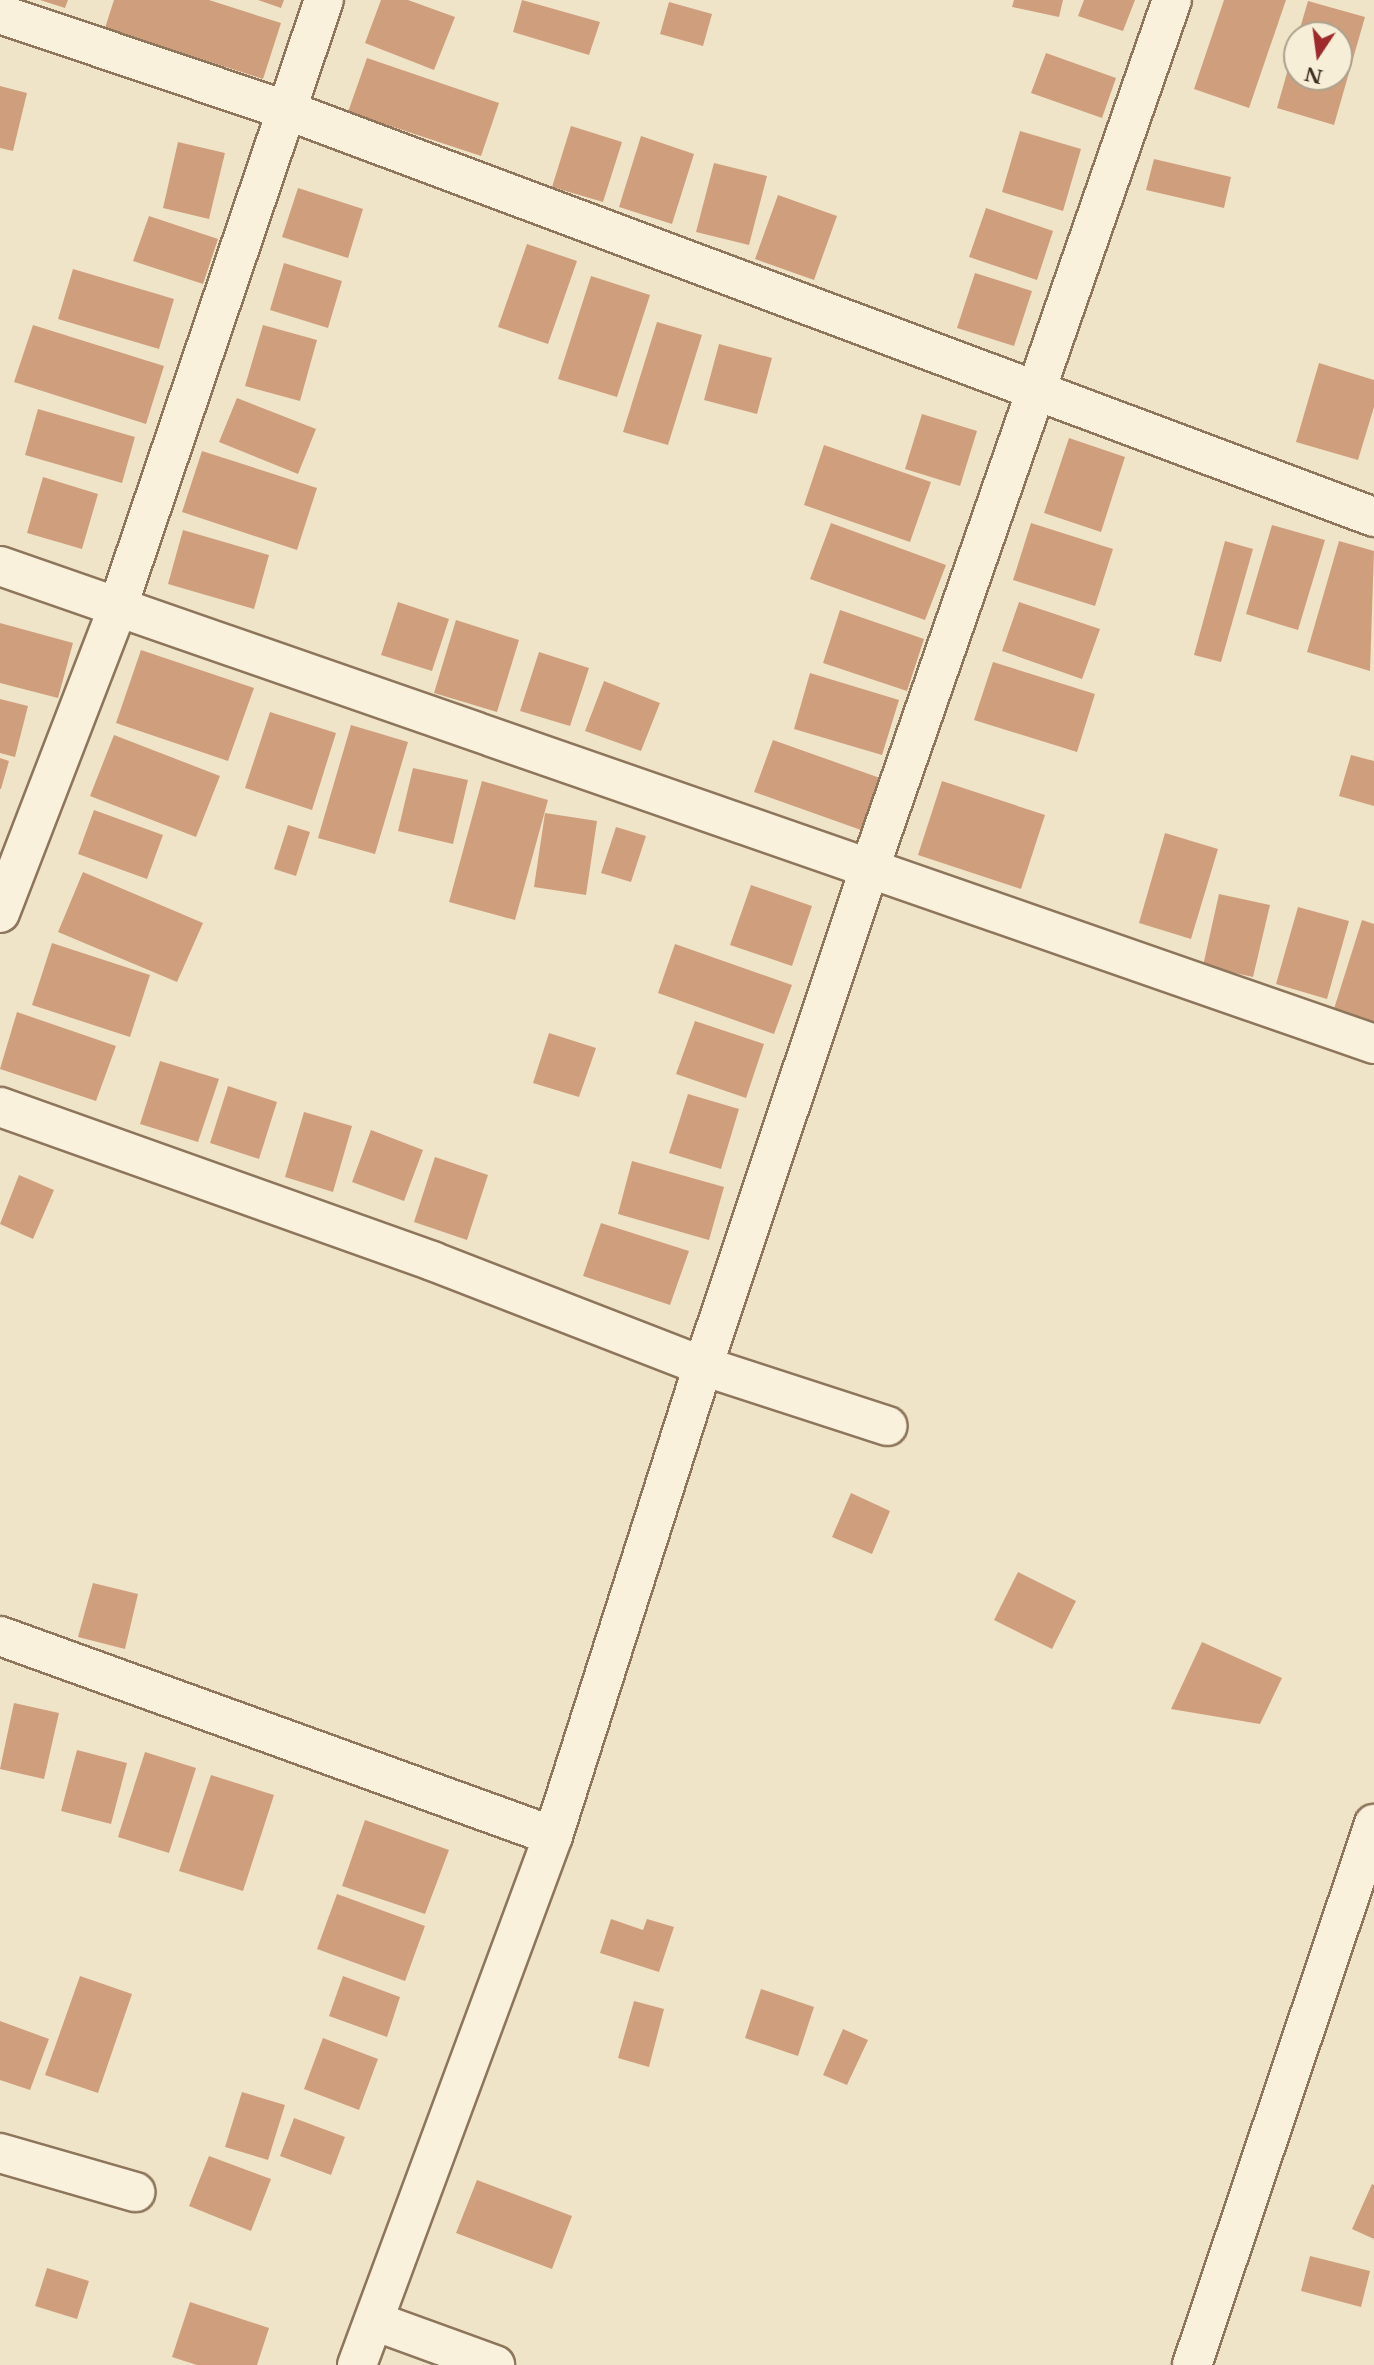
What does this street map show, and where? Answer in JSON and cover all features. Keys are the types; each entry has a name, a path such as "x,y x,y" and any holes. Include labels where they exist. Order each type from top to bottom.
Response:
{"street":[{"path":"0,913 117,609 324,0"},
{"path":"357,2365 553,1836 703,1366 869,870 1172,0"},
{"path":"0,14 286,110 1374,517"},
{"path":"0,566 117,609 1374,1044"},
{"path":"0,1107 432,1261 703,1366 888,1426"},
{"path":"0,1636 553,1836"},
{"path":"1192,2365 1374,1824"},
{"path":"0,2153 135,2192"},
{"path":"374,2321 495,2365"}],"building":[{"path":"40,0 68,0 65,8"},
{"path":"114,0 209,0 281,23 263,79 105,28"},
{"path":"258,0 284,0 281,8"},
{"path":"381,0 408,0 455,17 434,70 365,43"},
{"path":"522,0 600,22 589,55 513,32"},
{"path":"1014,0 1063,0 1059,17 1012,7"},
{"path":"1084,0 1135,0 1123,31 1078,16"},
{"path":"1224,0 1286,0 1249,108 1194,89"},
{"path":"1308,1 1365,17 1353,59 1353,21 1302,21"},
{"path":"669,2 712,14 703,46 660,34"},
{"path":"1046,53 1116,78 1102,118 1031,93"},
{"path":"367,58 499,103 481,156 348,112"},
{"path":"0,86 27,93 13,151 0,148"},
{"path":"1283,87 1283,91 1344,91 1334,125 1277,108"},
{"path":"571,126 622,142 603,202 552,187"},
{"path":"1020,131 1081,149 1063,211 1002,192"},
{"path":"641,136 694,154 672,224 619,207"},
{"path":"178,142 225,153 209,219 163,208"},
{"path":"1154,159 1231,177 1224,208 1146,190"},
{"path":"714,163 767,176 749,245 696,232"},
{"path":"298,188 363,209 348,258 282,237"},
{"path":"778,195 837,216 814,280 755,259"},
{"path":"986,208 1053,231 1037,280 969,257"},
{"path":"149,216 218,239 203,284 133,261"},
{"path":"527,244 577,261 548,344 498,327"},
{"path":"284,263 342,281 328,328 270,310"},
{"path":"73,269 174,299 159,349 58,319"},
{"path":"975,273 1032,291 1014,346 957,328"},
{"path":"591,276 650,295 617,397 558,379"},
{"path":"657,322 702,335 668,445 623,432"},
{"path":"33,325 164,366 146,424 14,382"},
{"path":"263,325 317,340 300,401 245,386"},
{"path":"719,344 772,358 757,414 704,400"},
{"path":"1319,363 1374,380 1374,407 1358,460 1296,442"},
{"path":"237,398 316,429 298,474 219,442"},
{"path":"38,409 135,437 122,483 25,455"},
{"path":"922,414 977,431 960,486 905,469"},
{"path":"1069,438 1125,457 1101,532 1044,513"},
{"path":"824,445 931,482 910,542 804,505"},
{"path":"202,451 317,488 297,550 182,512"},
{"path":"43,477 98,494 82,549 27,533"},
{"path":"831,523 946,565 925,620 810,579"},
{"path":"1031,523 1113,549 1095,606 1013,580"},
{"path":"1272,525 1325,540 1298,630 1246,614"},
{"path":"183,530 269,555 254,609 168,584"},
{"path":"1225,541 1253,549 1221,662 1194,655"},
{"path":"1339,541 1374,551 1370,671 1307,652"},
{"path":"398,602 449,619 432,671 381,655"},
{"path":"1019,602 1100,629 1082,679 1002,651"},
{"path":"840,610 924,639 907,691 823,663"},
{"path":"456,620 519,640 497,712 434,693"},
{"path":"0,623 73,643 58,698 0,683"},
{"path":"141,650 254,688 228,761 116,723"},
{"path":"539,652 589,668 570,726 520,711"},
{"path":"993,662 1095,694 1077,752 974,720"},
{"path":"810,673 899,700 882,755 794,729"},
{"path":"604,681 660,703 641,751 585,731"},
{"path":"0,699 28,706 15,757 0,753"},
{"path":"270,712 336,733 312,810 245,788"},
{"path":"351,725 408,742 375,854 318,838"},
{"path":"114,735 220,776 196,837 90,796"},
{"path":"773,740 880,778 861,830 754,792"},
{"path":"1351,755 1374,761 1374,806 1339,796"},
{"path":"0,758 9,761 1,789 0,789"},
{"path":"413,768 468,780 453,844 398,831"},
{"path":"482,781 548,800 515,920 449,902"},
{"path":"942,781 1045,815 1021,889 918,855"},
{"path":"94,810 163,835 147,879 78,854"},
{"path":"545,813 597,821 586,895 534,887"},
{"path":"288,825 310,832 296,876 274,869"},
{"path":"616,827 646,836 631,882 601,873"},
{"path":"1165,833 1218,849 1191,939 1139,923"},
{"path":"83,872 203,923 177,982 58,932"},
{"path":"751,885 812,906 792,966 730,945"},
{"path":"1219,894 1270,905 1253,977 1203,966"},
{"path":"1298,907 1349,921 1327,999 1276,984"},
{"path":"1362,920 1374,924 1374,1025 1333,1012"},
{"path":"52,943 150,975 130,1037 32,1005"},
{"path":"675,944 792,985 774,1034 658,993"},
{"path":"17,1012 116,1046 96,1101 0,1069"},
{"path":"695,1021 764,1044 746,1098 676,1074"},
{"path":"549,1033 596,1048 579,1097 533,1083"},
{"path":"160,1061 219,1079 198,1142 140,1124"},
{"path":"228,1086 277,1102 259,1159 210,1143"},
{"path":"688,1094 739,1109 721,1169 669,1153"},
{"path":"304,1112 352,1126 333,1192 285,1177"},
{"path":"371,1130 423,1150 404,1201 352,1182"},
{"path":"435,1157 488,1175 467,1240 414,1222"},
{"path":"632,1161 724,1187 709,1240 618,1214"},
{"path":"19,1175 54,1190 33,1239 0,1224"},
{"path":"601,1223 689,1251 670,1305 583,1276"},
{"path":"851,1493 890,1511 872,1554 832,1537"},
{"path":"1018,1572 1076,1601 1052,1649 994,1620"},
{"path":"93,1583 138,1594 125,1649 78,1637"},
{"path":"1202,1642 1282,1678 1260,1724 1171,1709"},
{"path":"14,1703 59,1713 44,1779 0,1769"},
{"path":"77,1750 127,1763 111,1824 61,1811"},
{"path":"145,1752 196,1768 169,1853 118,1837"},
{"path":"211,1775 274,1795 243,1891 179,1871"},
{"path":"365,1820 449,1850 425,1914 342,1886"},
{"path":"337,1894 425,1926 405,1981 317,1949"},
{"path":"611,1919 643,1930 647,1919 674,1927 659,1972 600,1953"},
{"path":"80,1976 132,1994 98,2093 45,2075"},
{"path":"343,1976 400,1997 387,2037 329,2016"},
{"path":"761,1989 814,2007 798,2056 745,2038"},
{"path":"634,2001 664,2009 649,2067 618,2058"},
{"path":"0,2021 49,2039 30,2090 0,2080"},
{"path":"843,2029 868,2040 847,2085 823,2075"},
{"path":"323,2038 378,2059 359,2110 304,2089"},
{"path":"242,2092 285,2105 268,2160 225,2147"},
{"path":"294,2118 345,2137 331,2175 280,2156"},
{"path":"209,2156 271,2179 251,2231 189,2206"},
{"path":"477,2180 572,2216 552,2269 456,2233"},
{"path":"1372,2184 1374,2185 1374,2239 1352,2229"},
{"path":"1310,2256 1370,2271 1361,2307 1301,2291"},
{"path":"47,2268 89,2281 77,2319 35,2306"},
{"path":"190,2302 269,2328 257,2365 197,2365 172,2357"}]}
